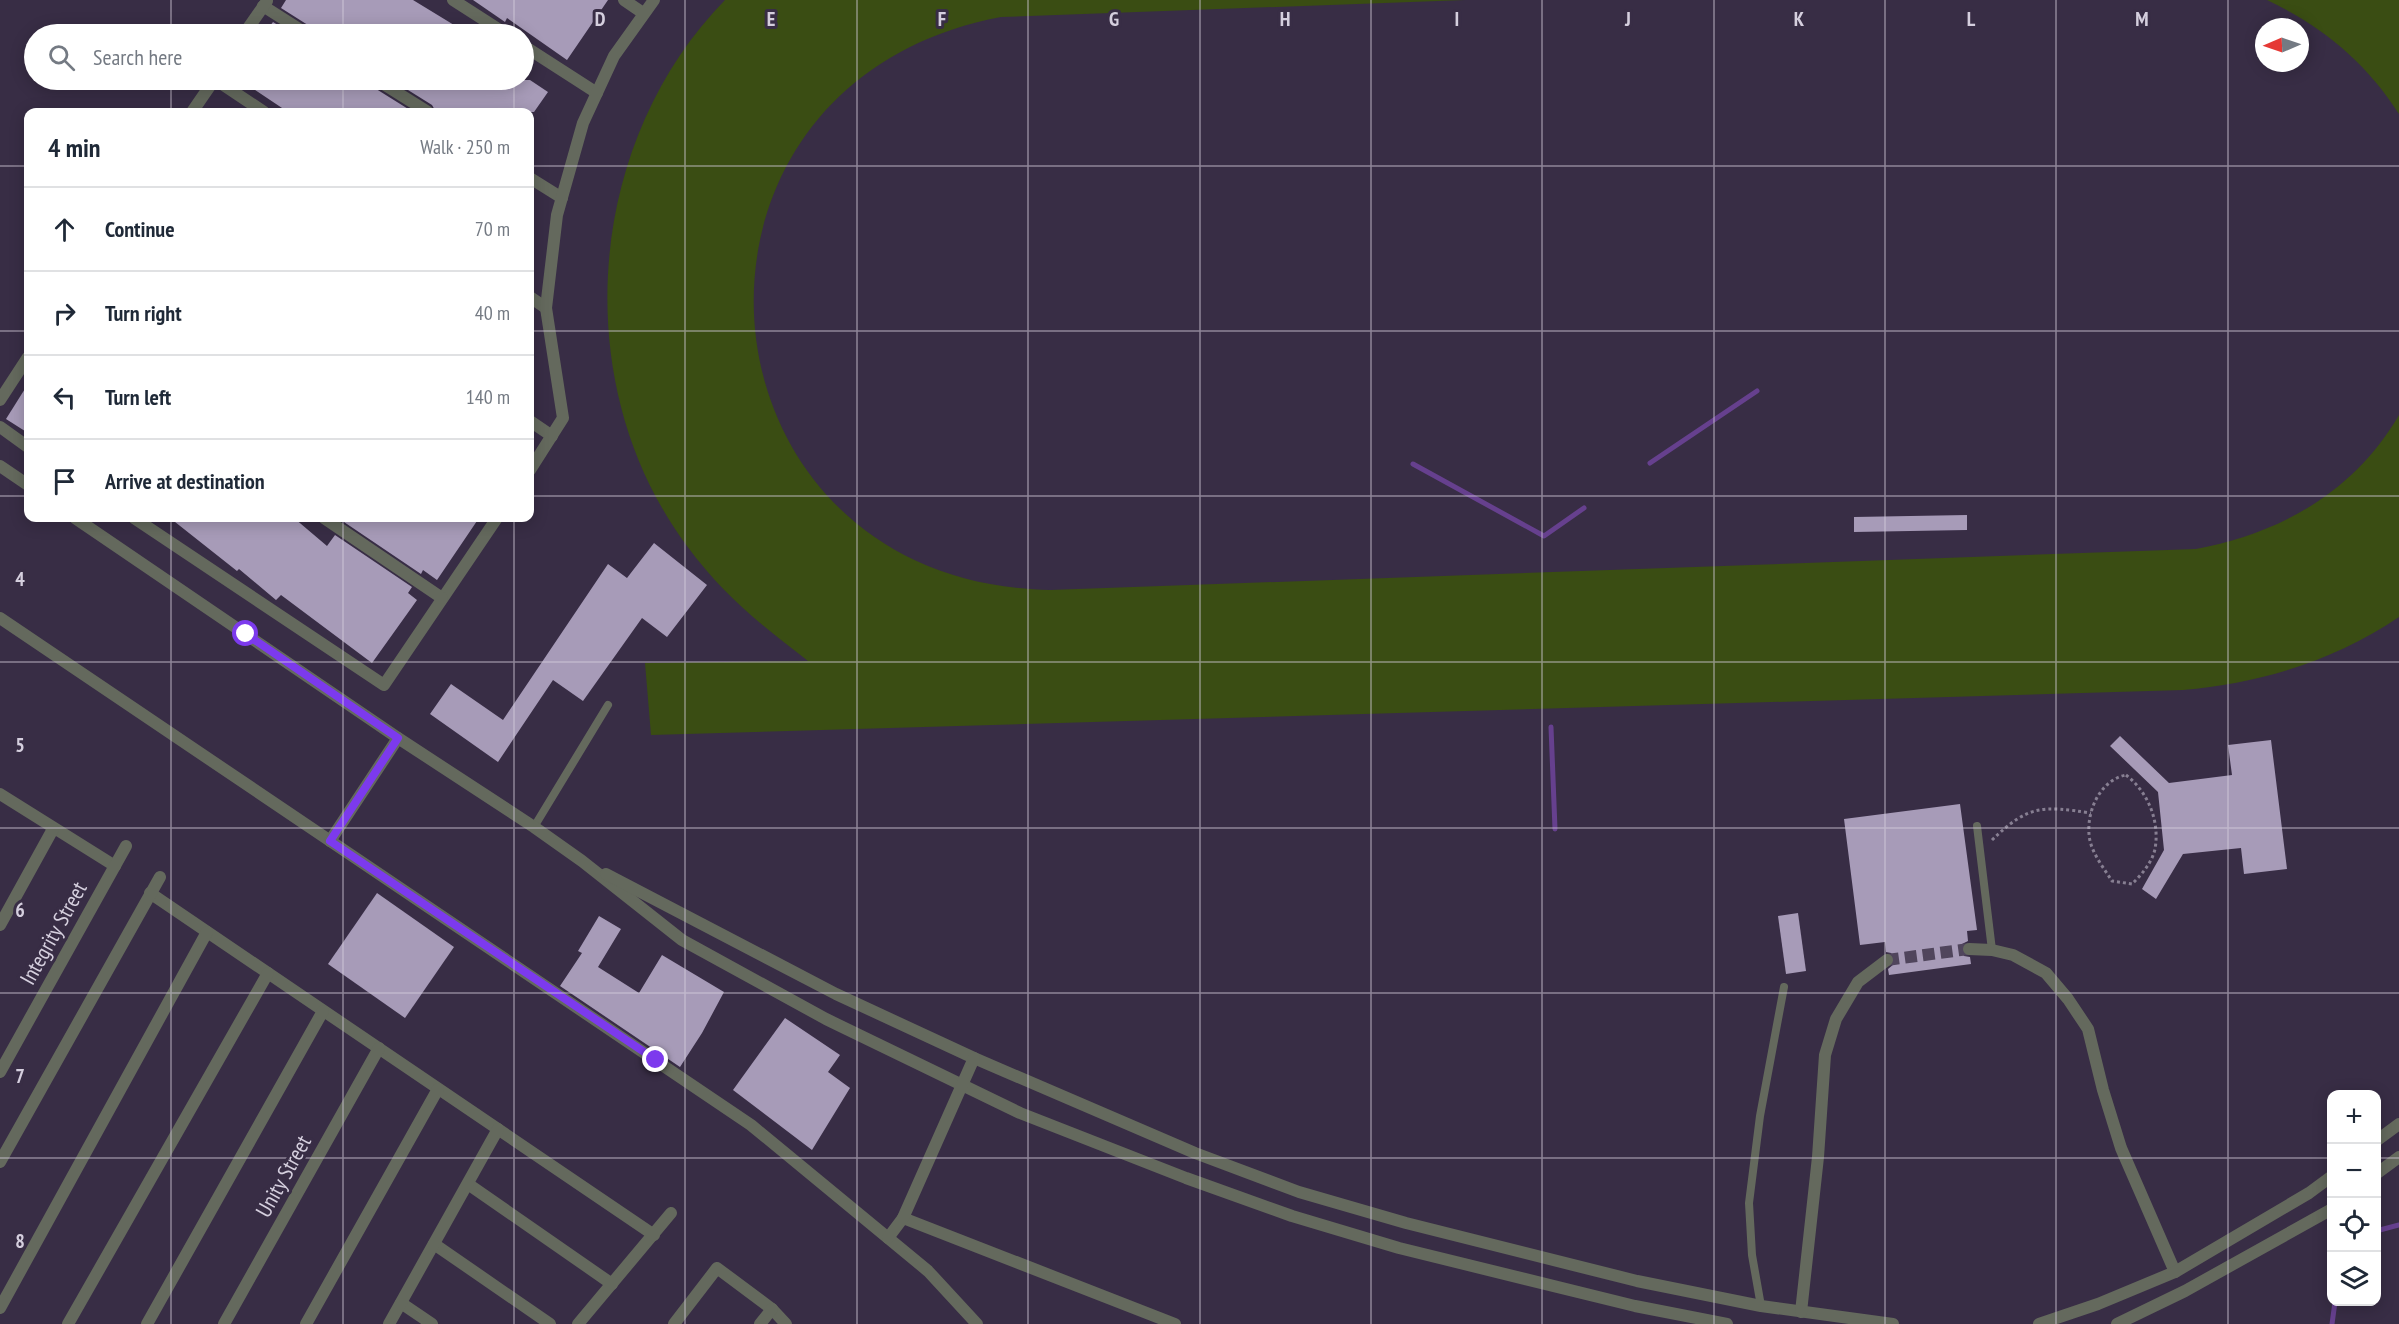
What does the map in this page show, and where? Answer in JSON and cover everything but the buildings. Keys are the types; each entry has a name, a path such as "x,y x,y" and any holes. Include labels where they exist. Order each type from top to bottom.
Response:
{"street":[{"path":"453,0 490,24"},
{"path":"624,0 643,13"},
{"path":"534,464 563,418 546,308 557,215 583,123 614,56 654,0"},
{"path":"251,24 265,3 293,24"},
{"path":"534,52 597,93"},
{"path":"195,108 208,90"},
{"path":"230,90 258,108"},
{"path":"393,90 422,108"},
{"path":"534,180 562,198"},
{"path":"534,300 546,308"},
{"path":"0,400 24,363"},
{"path":"534,424 552,436"},
{"path":"0,427 24,444"},
{"path":"0,466 24,482"},
{"path":"81,522 398,738 534,827 582,861 682,940 825,1019 964,1084 1020,1113 1185,1178 1292,1216 1399,1248 1635,1306 1727,1324"},
{"path":"140,522 384,685 494,522"},
{"path":"330,522 441,598"},
{"path":"0,618 751,1125 927,1271 976,1324"},
{"path":"330,841 398,738"},
{"path":"0,794 115,866"},
{"path":"0,925 53,829"},
{"name":"Integrity Street","path":"0,1072 126,846"},
{"path":"582,861 836,994 974,1058 1195,1153 1299,1192 1406,1223 1637,1281 1761,1306 1893,1324"},
{"path":"0,1162 160,877"},
{"path":"150,893 654,1235"},
{"path":"0,1308 207,932"},
{"path":"1969,949 1992,950 2013,955 2046,973 2068,999 2088,1029 2103,1090 2121,1148 2175,1272"},
{"path":"1801,1312 1818,1157 1825,1055 1836,1019 1858,982 1887,960"},
{"path":"68,1324 268,973"},
{"path":"147,1324 323,1011"},
{"name":"Unity Street","path":"224,1324 379,1048"},
{"path":"888,1238 903,1218 974,1058"},
{"path":"306,1324 438,1089"},
{"path":"2381,1137 2399,1124"},
{"path":"389,1324 498,1129"},
{"path":"2381,1170 2399,1157"},
{"path":"2039,1324 2098,1304 2175,1272 2309,1193 2327,1179"},
{"path":"468,1184 612,1284"},
{"path":"2117,1324 2185,1292 2327,1211"},
{"path":"578,1324 671,1213"},
{"path":"903,1218 1175,1324"},
{"path":"434,1244 550,1324"},
{"path":"674,1324 717,1269 772,1309 786,1324"},
{"path":"401,1303 432,1324"},
{"path":"760,1324 772,1309"}],"lane":[{"path":"534,827 608,705"},
{"path":"1977,826 1992,950"},
{"path":"1761,1306 1752,1255 1749,1203 1760,1116 1784,987"}],"path":[{"path":"2126,775 2148,798 2155,824 2155,851 2144,872 2132,884 2112,880 2097,858 2089,835 2091,813 2101,789 2116,777 2126,775"},
{"path":"1980,852 2002,830 2023,814 2040,808 2091,813"}],"green space":[{"path":"725,0 1465,0 1001,17 886,61 807,134 763,226 755,326 780,423 838,507 928,566 1050,590 2196,549 2257,532 2286,520 2312,505 2360,466 2381,442 2399,415 2399,617 2323,658 2241,682 2183,690 651,735 645,663 808,661 743,608 714,580 687,546 648,482 623,413 609,340 608,266 620,193 643,123 678,58"},
{"path":"2267,0 2399,0 2399,114 2372,78 2341,47 2309,23 2309,18 2301,18"}],"waterway":[{"path":"1650,463 1757,391"},
{"path":"1413,464 1544,536 1584,508"},
{"path":"1551,727 1555,829"},
{"path":"2381,1230 2399,1225"},
{"path":"2332,1324 2334,1306"}],"tunnel":[{"path":"1887,960 1969,949"}],"route":[{"path":"246,634 398,738 330,841 656,1060"}]}
